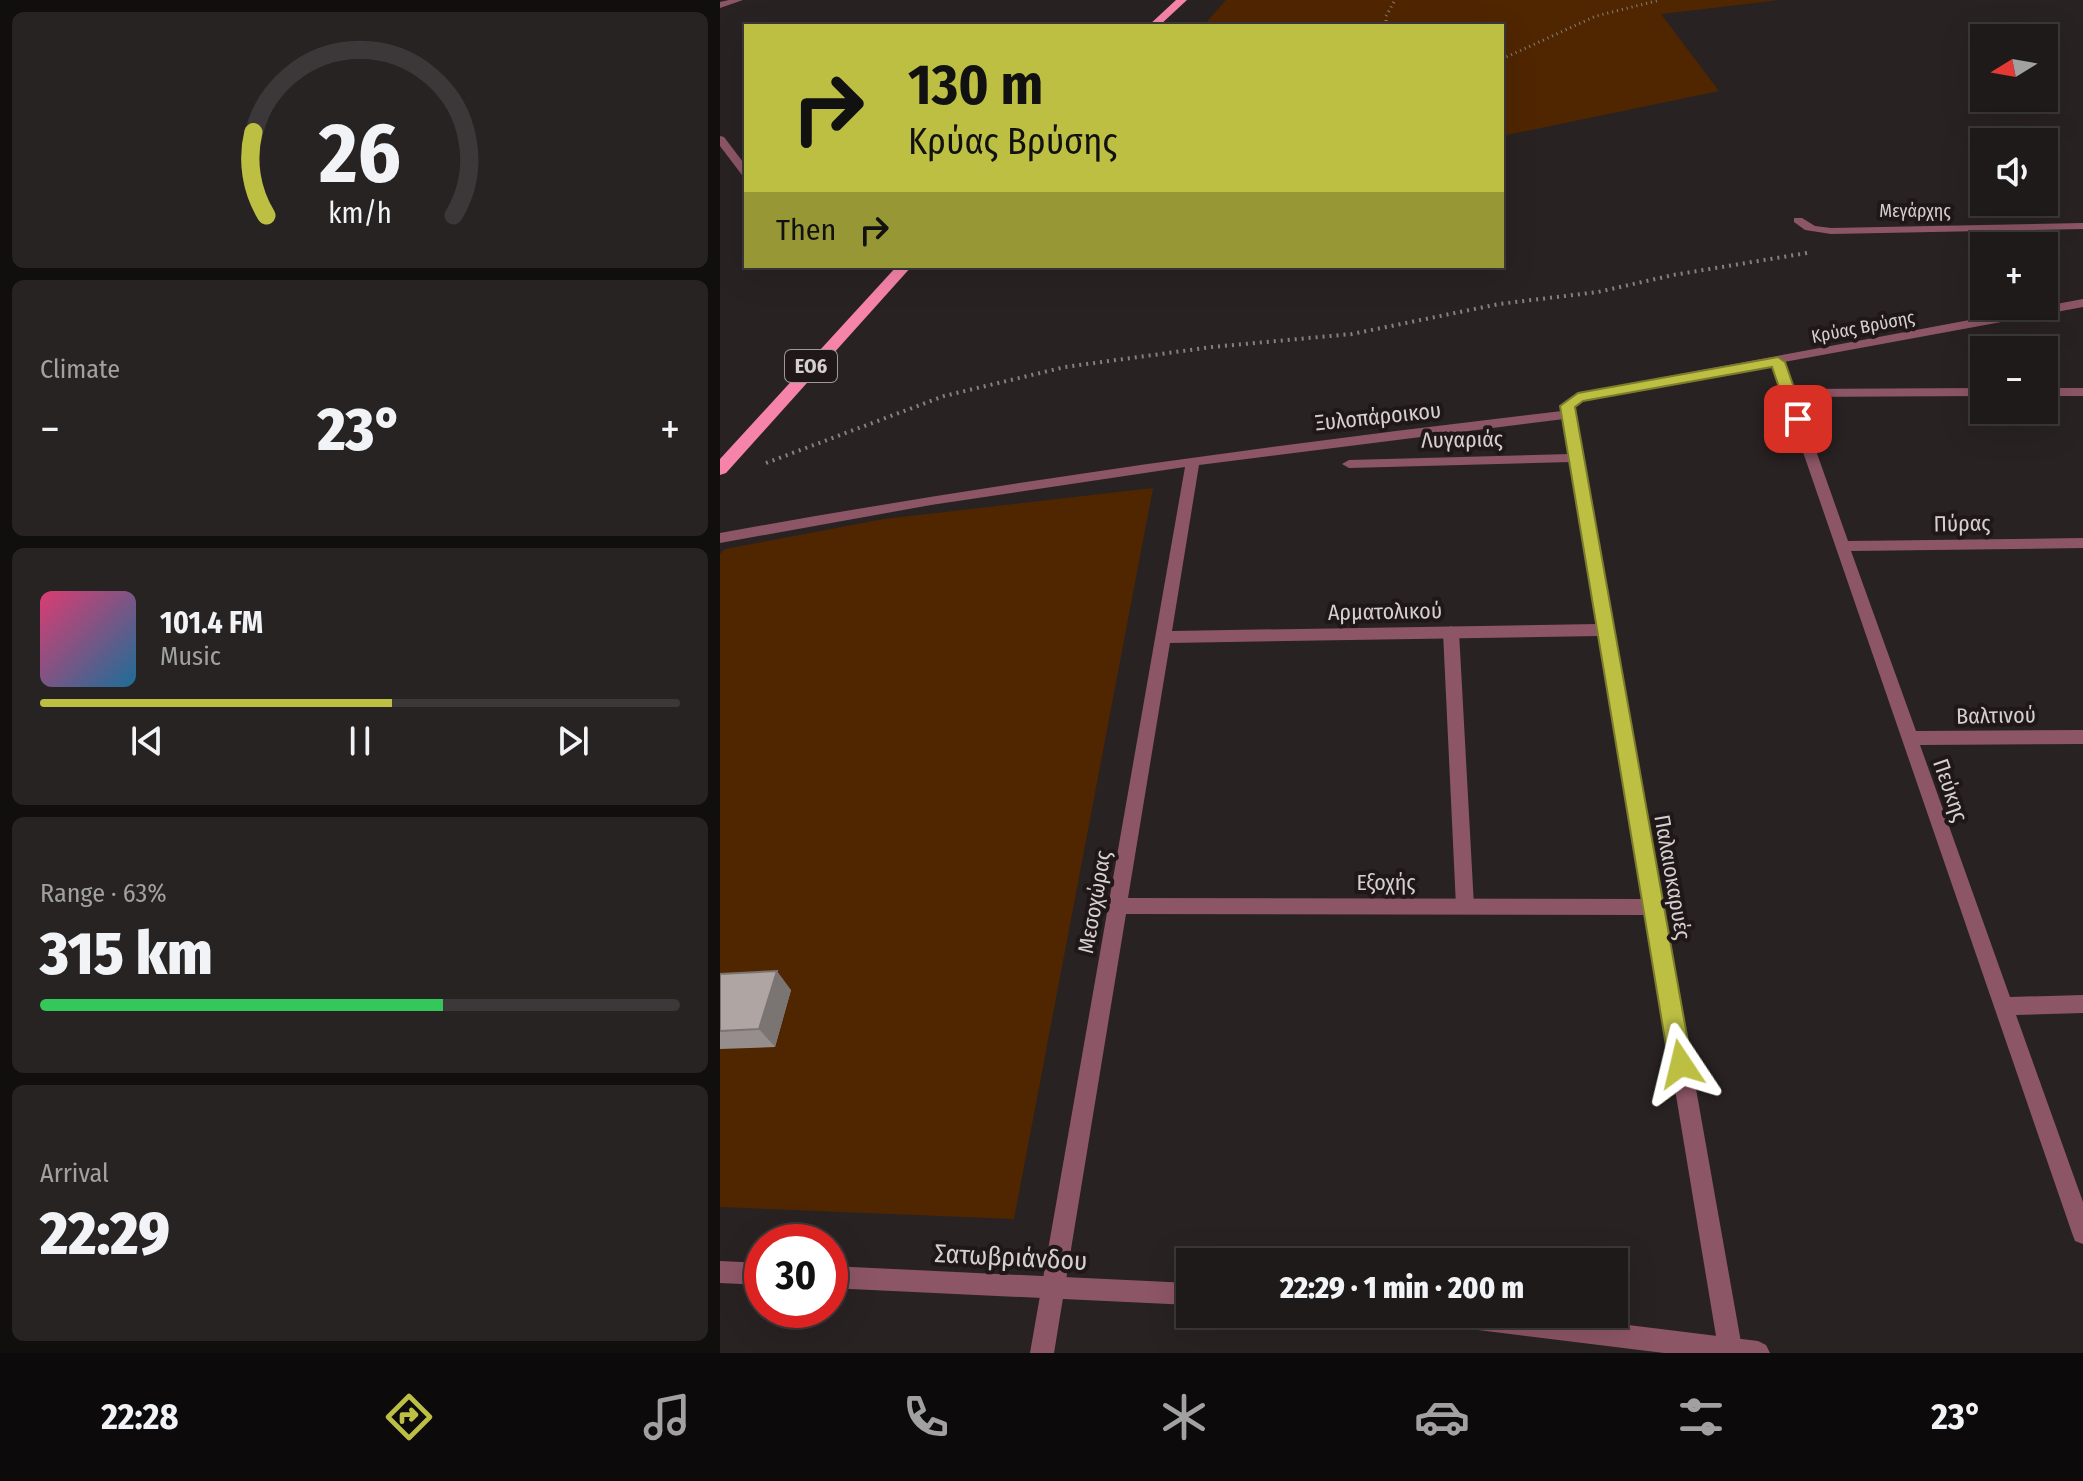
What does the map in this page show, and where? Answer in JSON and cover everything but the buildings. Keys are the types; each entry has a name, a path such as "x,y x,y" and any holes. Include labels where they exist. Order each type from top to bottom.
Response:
{"main road":[{"path":"1155,24 1182,0"},
{"name":"ΕΟ6","path":"720,469 903,268"}],"street":[{"path":"720,5 739,0"},
{"path":"720,139 744,170"},
{"name":"Μεγάρχης","path":"1798,220 1816,230 1831,231 2083,226"},
{"name":"Κρύας Βρύσης","path":"1567,415 1573,399 2083,303"},
{"name":"Πεύκης","path":"1778,362 2083,1233"},
{"path":"1789,393 1970,392"},
{"path":"2058,392 2083,392"},
{"name":"Παλαιοκαρυές","path":"1567,415 1607,630 1730,1348"},
{"name":"Ξυλοπάροικου","path":"720,538 877,508 1193,460 1567,415"},
{"name":"Λυγαριάς","path":"1349,464 1576,458"},
{"name":"Μεσοχώρας","path":"1042,1353 1193,460"},
{"name":"Πύρας","path":"1843,546 2083,543"},
{"name":"Αρματολικού","path":"1164,637 1607,630"},
{"path":"1451,632 1465,906"},
{"name":"Βαλτινού","path":"1909,738 2083,737"},
{"name":"Εξοχής","path":"1118,906 1653,907"},
{"path":"2004,1006 2083,1004"},
{"path":"720,1272 744,1273"},
{"name":"Σατωβριάνδου","path":"848,1278 1176,1293"},
{"path":"1563,1328 1758,1353"}],"path":[{"path":"1386,24 1386,16 1395,0"},
{"path":"1504,58 1596,16 1660,0"},
{"path":"765,463 944,396 1065,367 1212,347 1352,334 1499,304 1598,292 1673,275 1813,252"}],"shaded area":[{"path":"1226,0 1781,0 1661,14 1719,91 1504,136 1504,24 1205,24"},
{"path":"1153,488 1014,1219 720,1207 720,554 725,549 884,519"}],"route":[{"path":"1681,1064 1567,415 1568,406 1578,397 1778,362 1798,419"}]}
